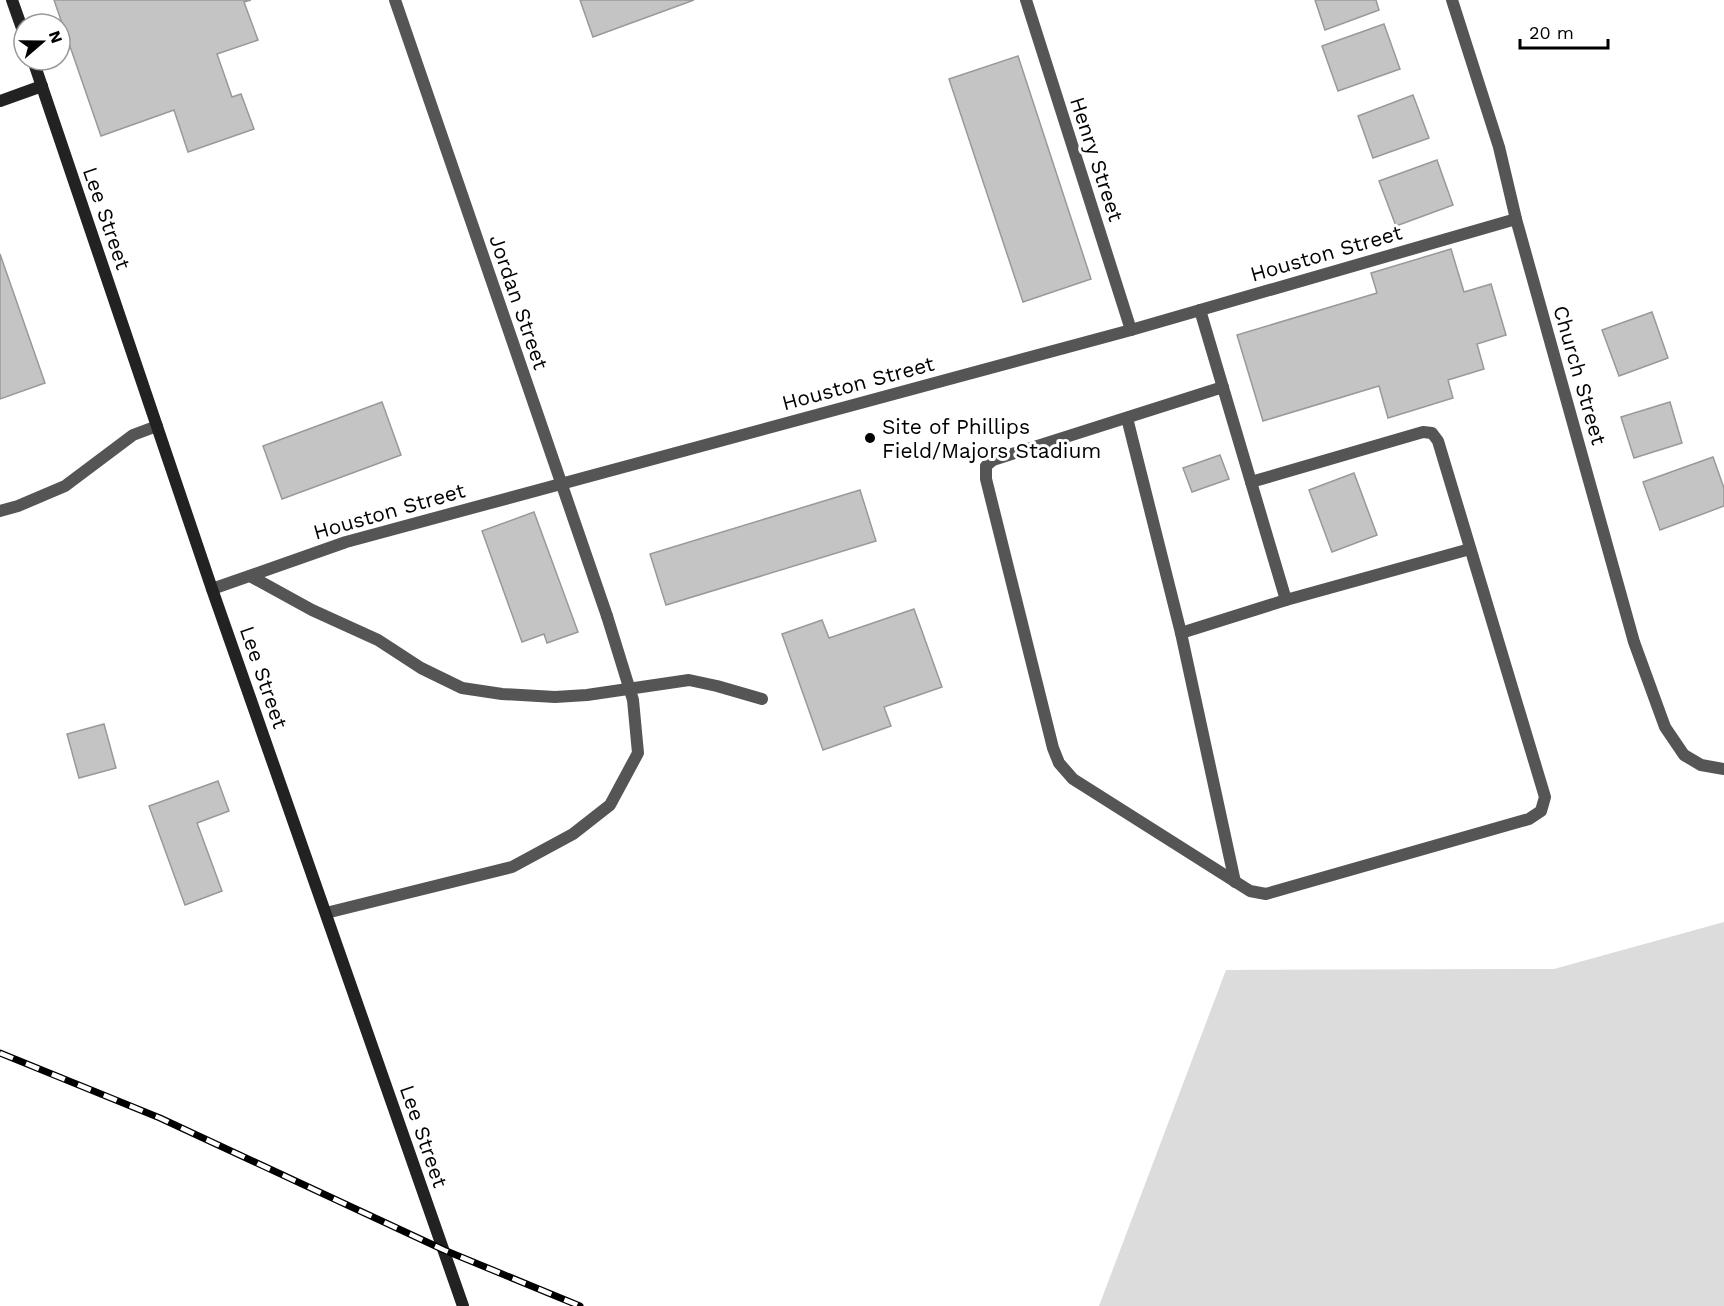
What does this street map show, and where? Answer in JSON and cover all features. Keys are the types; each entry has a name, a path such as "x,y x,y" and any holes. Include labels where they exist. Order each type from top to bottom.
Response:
{"main road":[{"name":"Lee Street","path":"37,72 212,589 463,1306"},
{"path":"0,101 42,86"}],"street":[{"name":"Jordan Street","path":"326,913 512,867 573,834 610,805 638,753 633,700 607,616 395,0"},
{"name":"Henry Street","path":"1026,0 1131,330"},
{"name":"Church Street","path":"1452,0 1499,147 1516,219 1634,642 1665,727 1684,755 1701,765 1724,769"},
{"name":"Houston Street","path":"212,589 346,542 1131,330 1516,219"},
{"path":"1200,310 1286,600"},
{"path":"1223,387 993,460 986,466 986,479 1053,748 1059,763 1072,779 1250,891 1266,894 1529,819 1541,812 1545,797 1438,441 1432,433 1423,432 1251,482"},
{"path":"1126,418 1181,633 1235,882"},
{"path":"0,511 18,506 64,486 133,435 157,426"},
{"path":"1181,633 1286,600 1470,549"},
{"path":"250,576 312,610 378,640 421,668 462,687 502,694 555,697 587,695 689,680 762,699"}],"shaded area":[{"path":"1724,922 1724,1306 1099,1306 1226,970 1554,969"}],"building":[{"path":"54,0 251,0 244,2 258,40 217,54 232,97 241,94 254,129 188,152 174,110 101,136 72,52 72,12 58,12"},
{"path":"580,0 694,0 593,37"},
{"path":"1315,0 1376,0 1379,10 1325,30"},
{"path":"1384,24 1400,69 1338,91 1322,46"},
{"path":"1018,56 1091,279 1023,302 949,79"},
{"path":"1413,95 1429,138 1373,158 1358,116"},
{"path":"1437,160 1453,205 1396,226 1379,181"},
{"path":"1451,249 1464,292 1491,284 1506,335 1477,344 1484,369 1448,380 1453,398 1388,418 1379,386 1263,421 1237,335 1377,293 1371,273"},
{"path":"0,254 45,383 0,399"},
{"path":"1652,312 1668,358 1619,376 1602,330"},
{"path":"382,402 401,455 282,499 263,446"},
{"path":"1670,402 1682,443 1634,458 1621,417"},
{"path":"1220,455 1229,479 1192,492 1183,468"},
{"path":"1713,457 1724,488 1724,506 1660,530 1643,482"},
{"path":"1354,473 1377,535 1332,552 1309,490"},
{"path":"860,490 876,541 666,605 650,554"},
{"path":"534,512 578,632 547,643 544,634 522,642 482,531"},
{"path":"914,609 942,687 884,707 891,726 823,750 782,634 822,620 829,638"},
{"path":"104,724 116,768 79,778 67,734"},
{"path":"218,781 229,811 197,823 222,891 185,905 149,806"}],"railway":[{"path":"0,1053 160,1118 444,1250 580,1306"}],"place":[{"name":"Site of Phillips Field/Majors Stadium","path":"870,438"}]}
